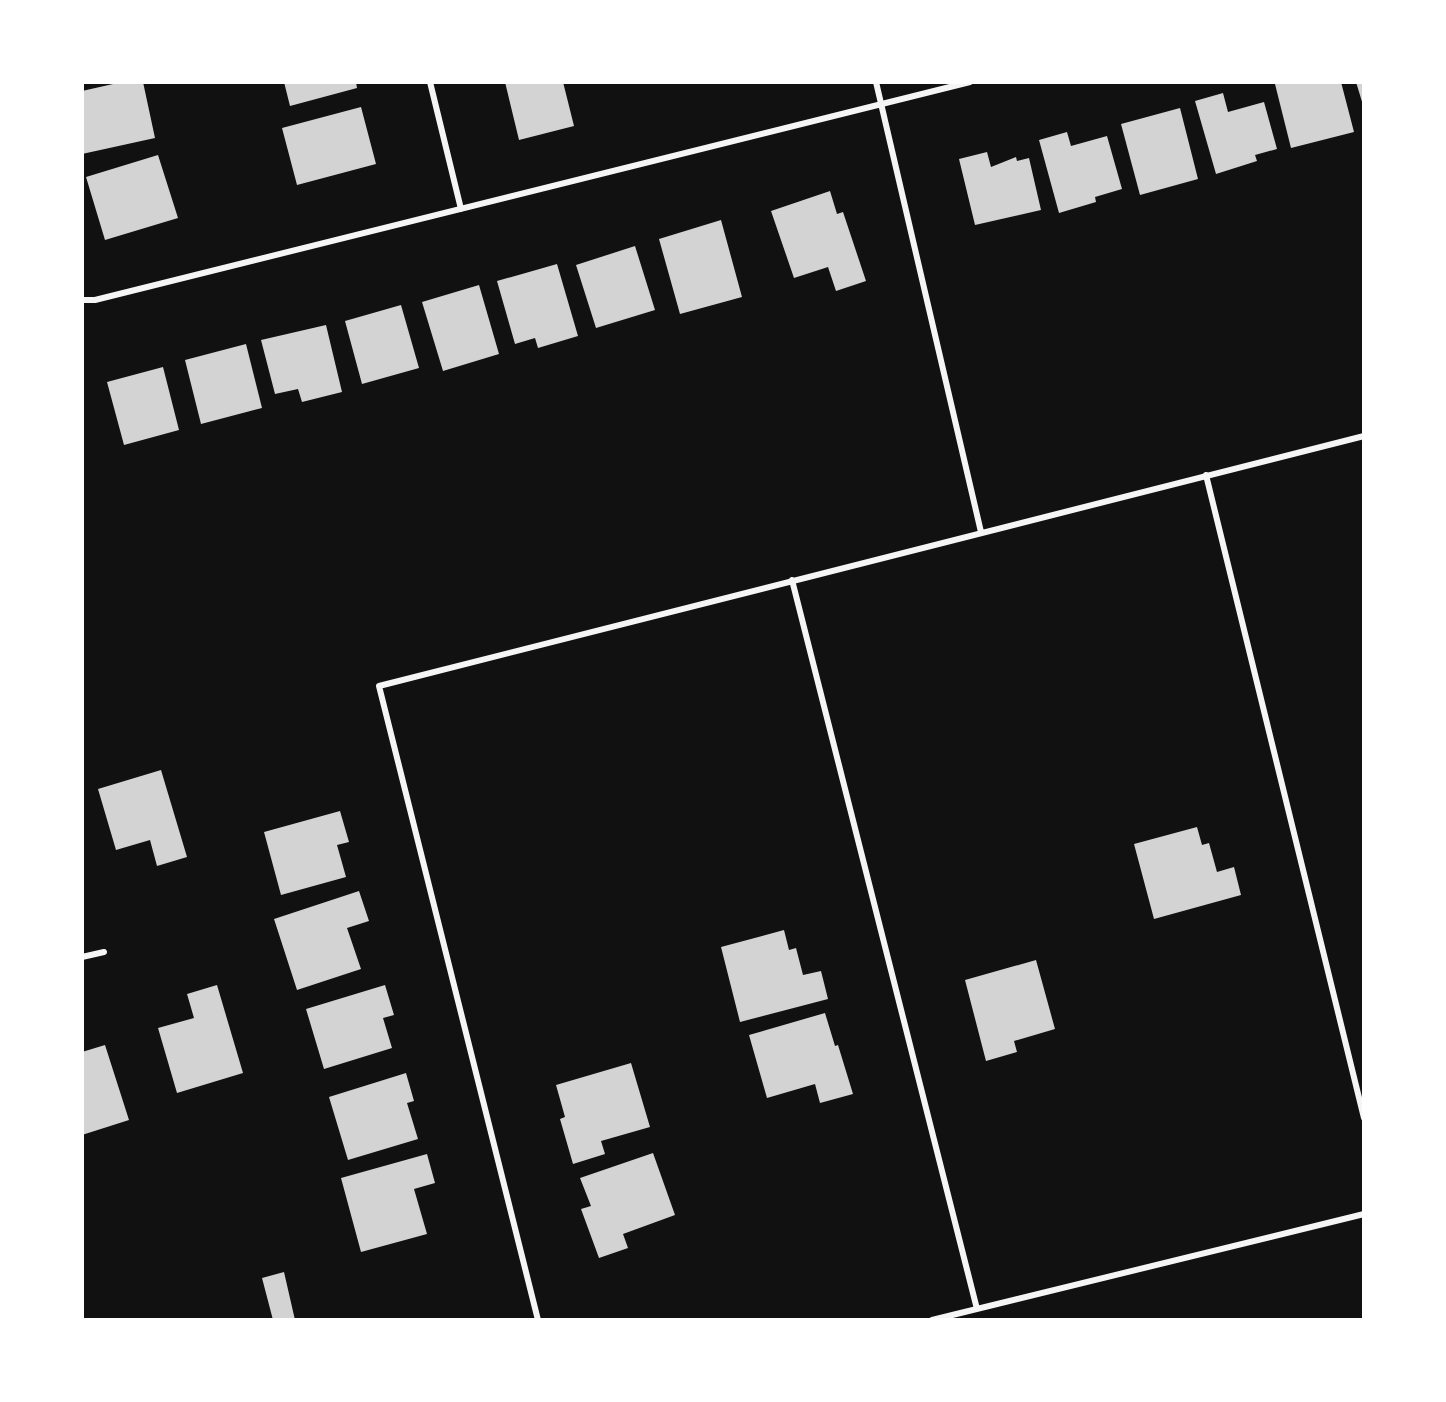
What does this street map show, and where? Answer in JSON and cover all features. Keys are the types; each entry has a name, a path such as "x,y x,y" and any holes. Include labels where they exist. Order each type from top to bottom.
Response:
{"street":[{"path":"430,82 461,209"},
{"path":"876,82 981,532"},
{"path":"82,300 95,300 970,82"},
{"path":"538,1320 379,686 1364,436"},
{"path":"1206,475 1364,1118"},
{"path":"792,580 977,1308"},
{"path":"82,957 104,952"},
{"path":"932,1320 1364,1214"}],"building":[{"path":"122,82 143,82 155,138 82,154 82,91"},
{"path":"284,82 356,82 357,88 290,106"},
{"path":"505,82 563,82 574,126 519,140"},
{"path":"1281,82 1341,82 1354,132 1291,148 1275,84"},
{"path":"1356,82 1364,82 1364,105 1363,105"},
{"path":"1223,93 1228,112 1264,102 1277,149 1255,155 1257,161 1216,174 1195,101"},
{"path":"361,107 376,164 297,185 282,128"},
{"path":"1180,108 1198,179 1140,195 1121,124"},
{"path":"1067,132 1071,146 1107,136 1122,189 1095,197 1096,202 1059,213 1039,140"},
{"path":"987,152 991,167 1016,157 1017,161 1029,158 1041,210 975,225 959,159"},
{"path":"158,155 178,218 105,240 86,177"},
{"path":"830,191 837,214 843,212 866,281 836,291 828,267 794,278 771,211"},
{"path":"721,220 742,297 680,314 659,239"},
{"path":"635,246 655,310 596,328 576,265"},
{"path":"557,264 578,336 538,348 535,338 515,344 497,281"},
{"path":"479,285 499,354 443,371 422,302"},
{"path":"401,305 419,368 362,384 345,321"},
{"path":"326,325 342,392 302,402 298,389 275,394 261,340"},
{"path":"246,344 262,408 201,424 185,360"},
{"path":"163,367 179,430 124,445 107,382"},
{"path":"161,770 187,857 157,866 150,840 116,850 98,789"},
{"path":"340,811 349,842 337,845 346,877 281,895 264,832"},
{"path":"1197,827 1202,845 1209,843 1217,872 1234,867 1241,895 1154,919 1134,844"},
{"path":"359,891 369,921 347,928 361,969 297,990 274,919"},
{"path":"784,930 789,950 796,948 803,975 821,971 828,999 740,1022 721,947"},
{"path":"1036,960 1055,1029 1014,1041 1017,1052 986,1061 965,980"},
{"path":"217,985 243,1073 177,1093 158,1028 194,1018 187,994"},
{"path":"385,985 394,1015 383,1018 392,1048 324,1069 306,1009"},
{"path":"825,1013 835,1046 838,1045 853,1094 820,1103 815,1084 767,1098 749,1035"},
{"path":"105,1045 129,1120 82,1135 82,1052"},
{"path":"631,1063 650,1127 601,1141 605,1154 573,1164 560,1119 565,1117 556,1085"},
{"path":"406,1073 414,1101 407,1103 418,1139 348,1160 329,1097"},
{"path":"653,1153 675,1215 623,1234 628,1248 599,1258 581,1209 591,1206 580,1178"},
{"path":"427,1154 435,1183 414,1189 427,1234 361,1252 341,1178"},
{"path":"284,1272 295,1320 273,1320 262,1278"}]}
